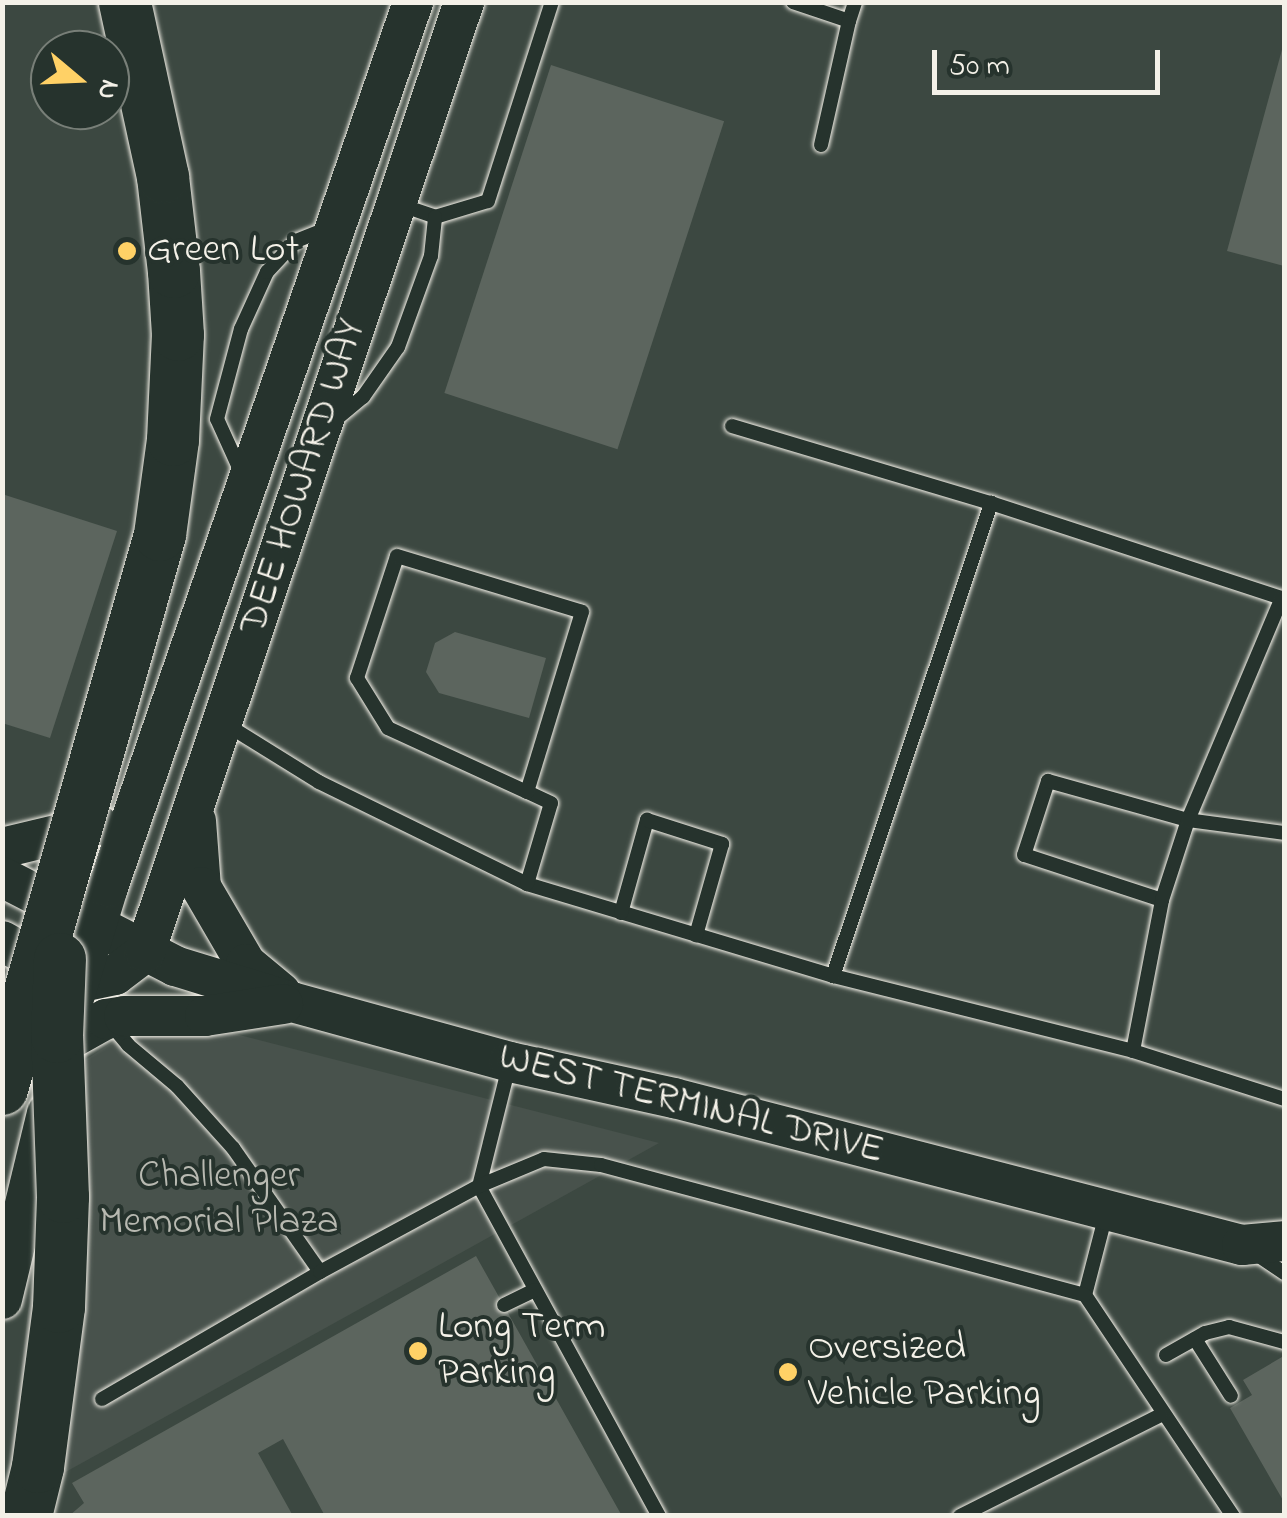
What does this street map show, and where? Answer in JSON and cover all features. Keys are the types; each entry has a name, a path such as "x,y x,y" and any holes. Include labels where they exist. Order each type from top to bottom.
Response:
{"highway":[{"path":"2,1089 160,535 173,440 178,335 174,272 163,177 125,2"},
{"path":"26,1516 38,1467 59,1307 63,1197 57,1037 62,878"}],"main road":[{"name":"DEE HOWARD WAY","path":"92,1001 96,926 413,2"},
{"name":"DEE HOWARD WAY","path":"145,952 464,2"},
{"path":"222,722 206,708 245,567 247,489"},
{"path":"2,848 106,822 146,778"},
{"path":"195,802 201,887 246,964 292,1002"},
{"name":"WEST TERMINAL DRIVE","path":"2,877 174,966 292,1002 510,1062 674,1098 1108,1207 1242,1245"},
{"path":"2,941 92,1001 205,1016 292,1002"},
{"path":"7,1283 63,1043 92,1001 145,952"},
{"path":"2,1220 7,1283"},
{"path":"1242,1245 1284,1240"}],"lane":[{"path":"396,203 435,216 488,200 552,2"},
{"path":"793,2 849,21"},
{"path":"821,144 855,2"},
{"path":"318,435 363,397 398,347 431,256 435,216"},
{"path":"247,489 217,418 241,329 267,272 296,241 338,224"},
{"path":"732,426 991,503 1283,598 1188,820 1162,900 1134,1051"},
{"path":"833,976 991,503"},
{"path":"526,884 551,803 527,792 388,728 356,678 397,556 582,612 527,792"},
{"path":"222,722 319,782 526,884 833,976 1134,1051 1284,1099"},
{"path":"1162,900 1024,855 1048,781 1188,820 1284,833"},
{"path":"621,913 647,820 722,844 696,935"},
{"path":"92,1001 128,1046 178,1086 233,1148 320,1272"},
{"path":"510,1062 479,1186 659,1516"},
{"path":"102,1399 320,1272 479,1186 544,1159 600,1165 1085,1295 1161,1415 1233,1516"},
{"path":"1085,1295 1108,1207"},
{"path":"1242,1245 1284,1273"},
{"path":"504,1306 535,1290"},
{"path":"1166,1355 1195,1338 1229,1326 1284,1342"},
{"path":"1195,1338 1231,1396"},
{"path":"960,1516 1161,1415"}],"shaded area":[{"path":"3,3 1284,3 1284,1515 3,1515"}],"green space":[{"name":"Challenger Memorial Plaza","path":"148,1020 220,1030 659,1143 6,1505 28,1311 82,1062"}],"building":[{"path":"1284,46 1284,266 1227,251"},
{"path":"551,65 724,121 617,449 444,393"},
{"path":"2,494 117,531 50,738 2,723"},
{"path":"455,632 546,658 529,718 439,693 426,672 435,643"},
{"name":"Long Term Parking","path":"476,1256 622,1516 325,1516 283,1439 258,1453 293,1516 69,1516 84,1503 72,1483"},
{"path":"1282,1357 1284,1502 1230,1408 1252,1395 1243,1380"}],"place":[{"name":"Green Lot","path":"127,251"},
{"name":"Long Term Parking","path":"418,1351"},
{"name":"Oversized Vehicle Parking","path":"788,1372"}]}
